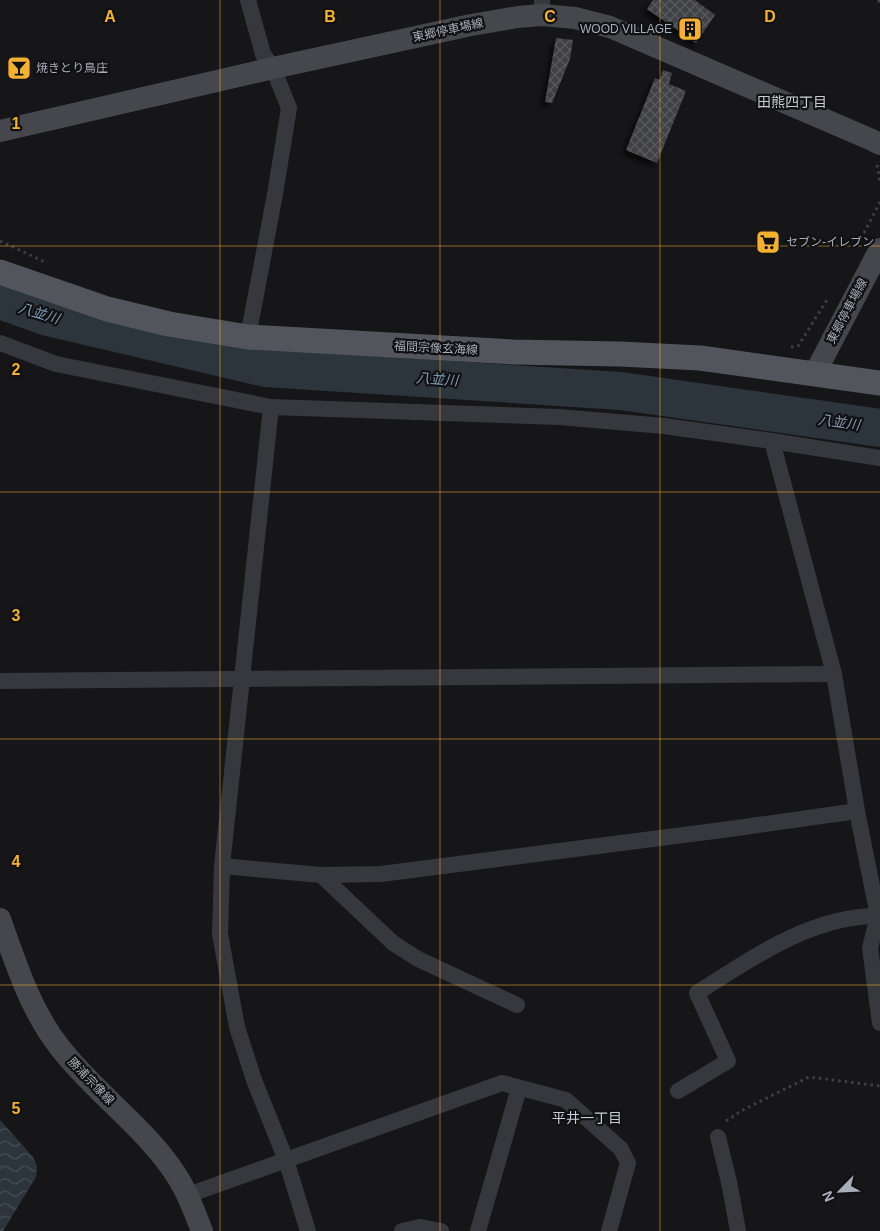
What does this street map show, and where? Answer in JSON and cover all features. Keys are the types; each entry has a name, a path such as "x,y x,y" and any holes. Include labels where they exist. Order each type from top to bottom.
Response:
{"main road":[{"name":"東郷停車場線","path":"0,129 471,25 518,17 542,8 610,27 872,140 878,154"},
{"name":"東郷停車場線","path":"815,373 880,249"},
{"name":"福間宗像玄海線","path":"0,272 107,309 169,324 248,337 493,351 700,358 880,383"},
{"name":"勝浦宗像線","path":"0,919 33,1005 47,1030 61,1050 149,1139 171,1167 188,1195 202,1231"}],"street":[{"path":"248,0 263,54 273,68 289,108 248,337"},
{"path":"0,343 56,364 271,407 559,417 664,426 772,440 880,458"},
{"path":"271,407 222,866 220,934 237,1027 254,1080 286,1160 308,1231"},
{"path":"772,440 834,674 857,811 879,916 870,948 880,1023"},
{"path":"0,681 834,674"},
{"path":"222,866 321,875 381,874 857,811"},
{"path":"321,875 393,944 418,959 517,1005"},
{"path":"678,1091 728,1061 697,993 742,964 799,932 831,922 879,916"},
{"path":"188,1195 502,1083 566,1100 621,1149 628,1163 609,1231"},
{"path":"478,1231 519,1088"},
{"path":"718,1137 738,1231"},
{"path":"402,1231 420,1227 441,1231"}],"path":[{"path":"878,154 880,181"},
{"path":"718,1137 726,1121 741,1111 809,1077 880,1086"}],"water":[{"path":"0,1120 33,1157 37,1166 36,1177 3,1231 0,1231"}],"building":[{"name":"WOOD VILLAGE","path":"653,0 695,0 715,15 696,43 647,9"},
{"path":"556,38 573,40 570,59 552,103 545,102"},
{"path":"663,70 672,73 669,84 686,91 657,163 626,150 655,78 660,80"}],"waterway":[{"name":"八並川","path":"0,300 48,317 266,368 621,391 880,428"}],"place":[{"name":"WOOD VILLAGE","path":"690,29"},
{"name":"焼きとり鳥庄","path":"19,68"},
{"name":"セブン-イレブン","path":"768,242"}],"district":[{"name":"田熊四丁目","path":"792,102"},
{"name":"平井一丁目","path":"587,1118"}]}
